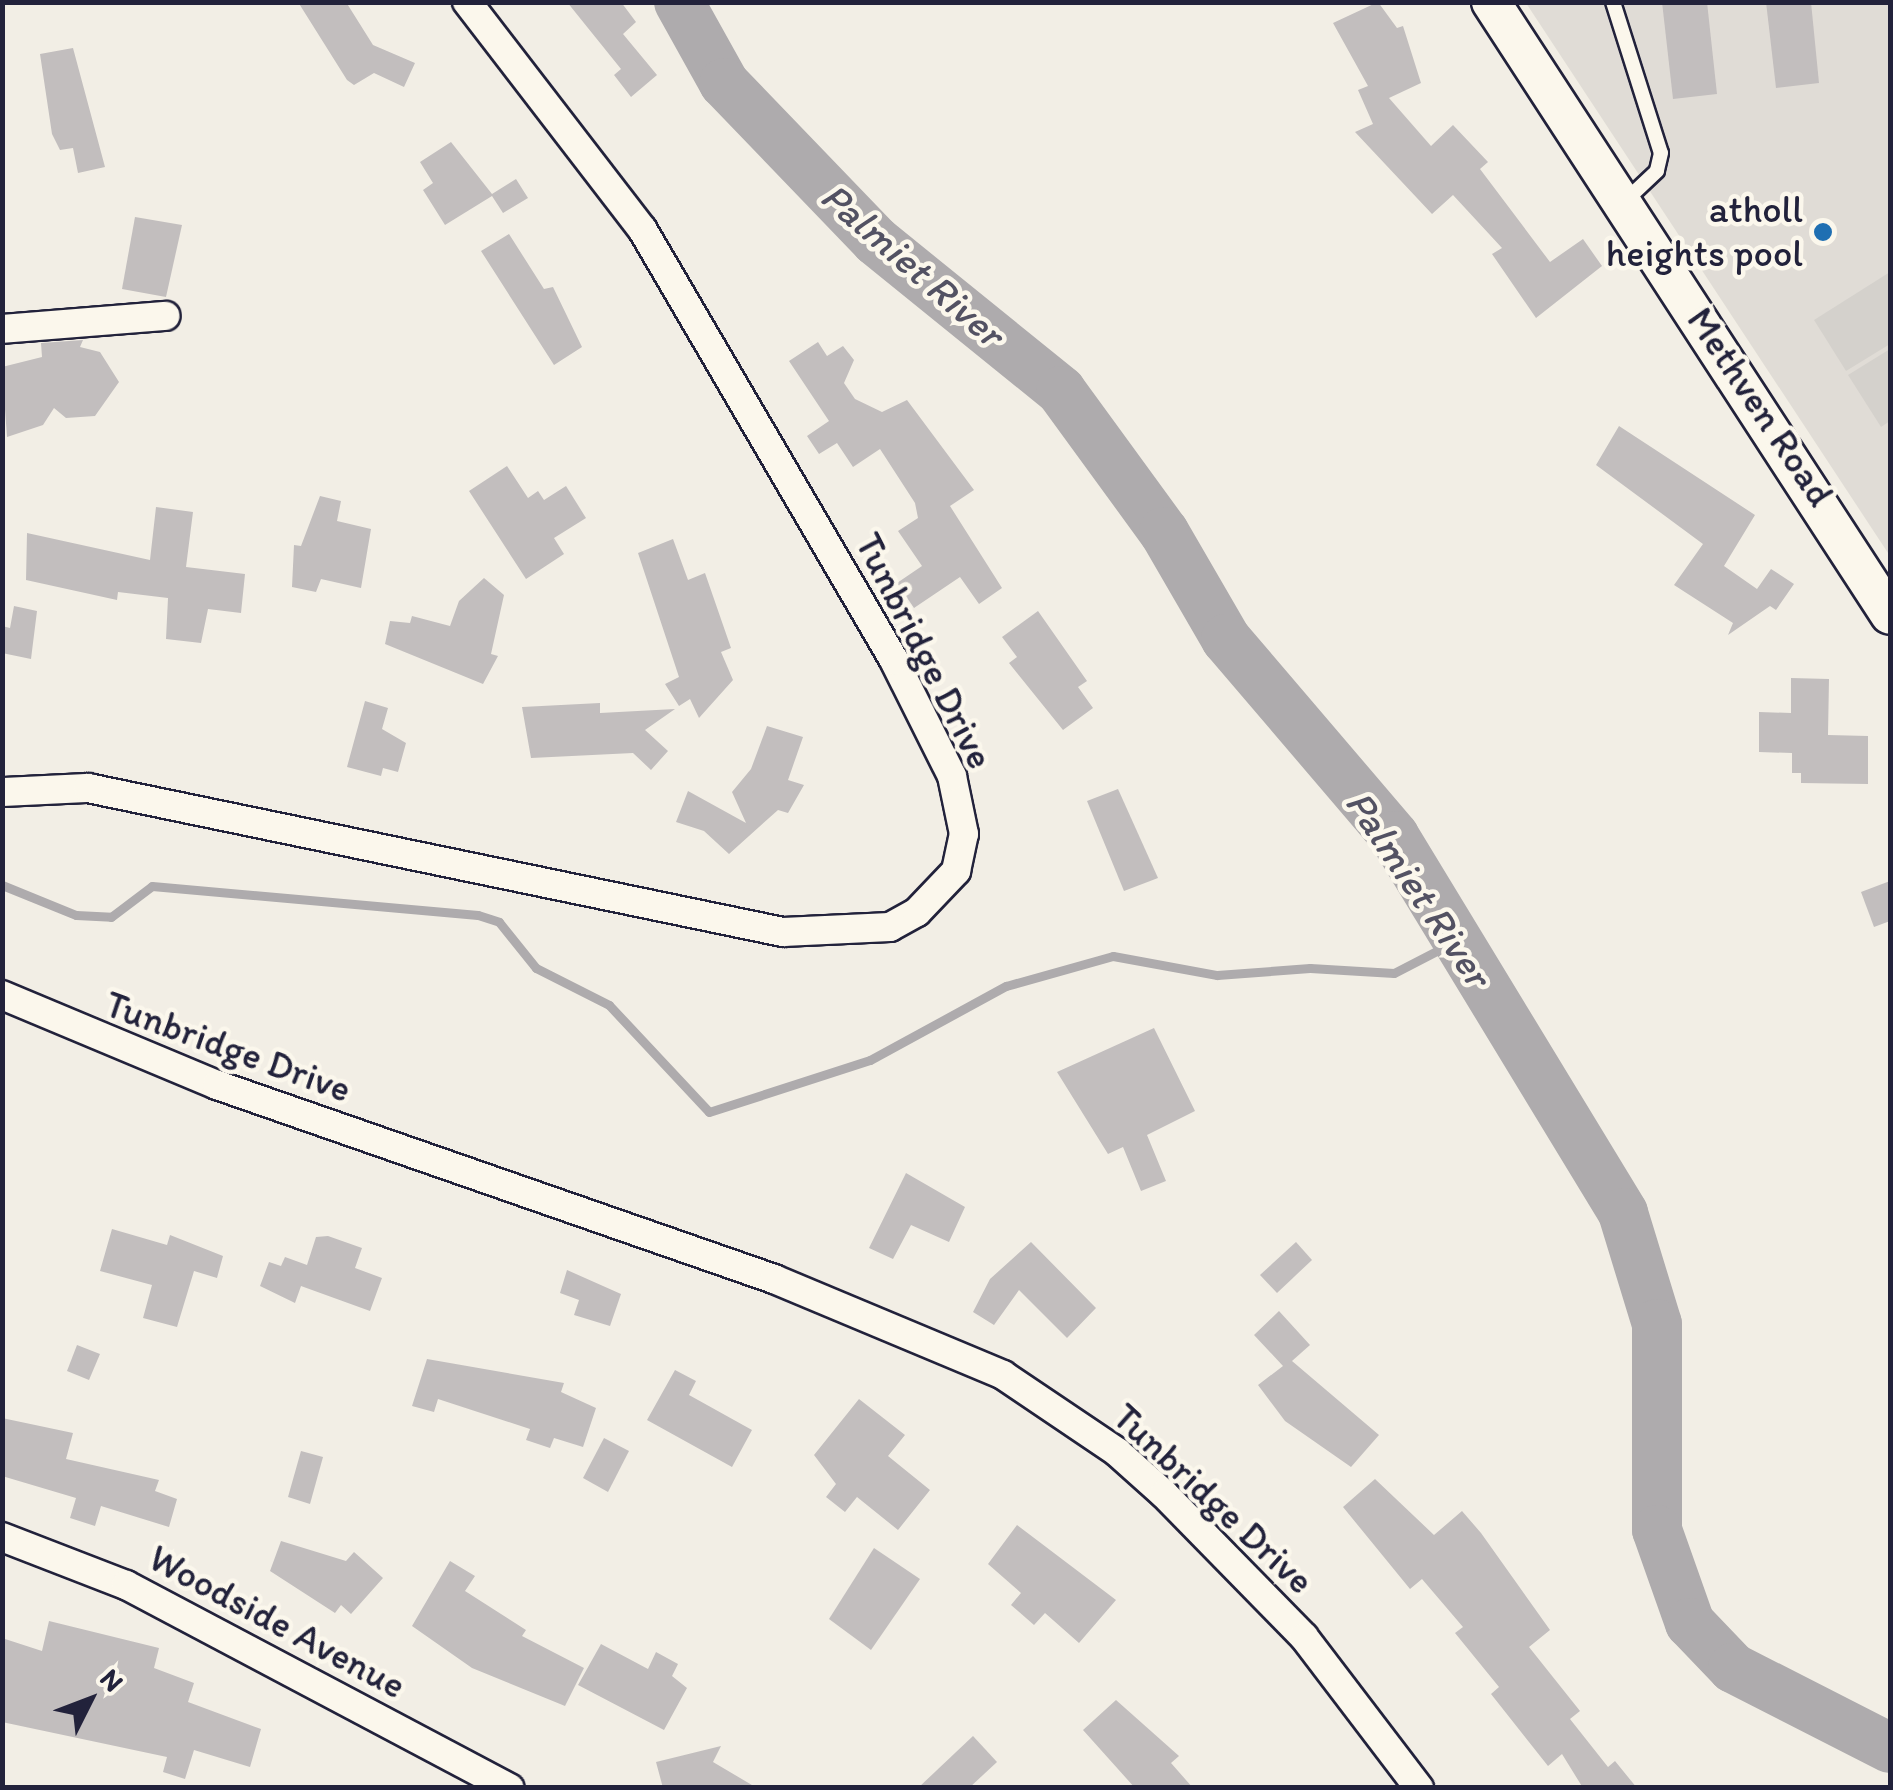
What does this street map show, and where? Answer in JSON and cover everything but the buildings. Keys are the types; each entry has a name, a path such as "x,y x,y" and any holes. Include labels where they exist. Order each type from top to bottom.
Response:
{"street":[{"name":"Tunbridge Drive","path":"2,792 88,788 784,932 890,927 917,912 956,871 964,834 952,776 894,660 642,229 467,2"},
{"name":"Methven Road","path":"1491,2 1890,614"},
{"path":"2,329 165,316"},
{"name":"Tunbridge Drive","path":"2,995 217,1086 774,1279 1002,1376 1101,1440 1164,1494 1304,1637 1419,1788"},
{"name":"Woodside Avenue","path":"2,1537 126,1584 510,1788"}],"lane":[{"path":"1613,2 1661,153 1657,170 1624,202"}],"shaded area":[{"path":"1526,3 1890,3 1890,556"},
{"path":"1890,272 1890,344 1846,371 1814,320"},
{"path":"1890,349 1890,421 1881,427 1848,375"}],"waterway":[{"name":"Palmiet River","path":"679,2 724,83 876,241 1061,391 1164,532 1226,639 1394,836 1623,1213 1657,1324 1657,1530 1690,1623 1733,1668 1890,1748"},
{"path":"2,885 76,915 111,917 152,886 478,915 499,922 536,968 609,1005 709,1112 870,1060 1006,986 1113,956 1217,975 1310,968 1394,973 1460,939"}],"place":[{"name":"atholl heights pool","path":"1823,232"}]}
